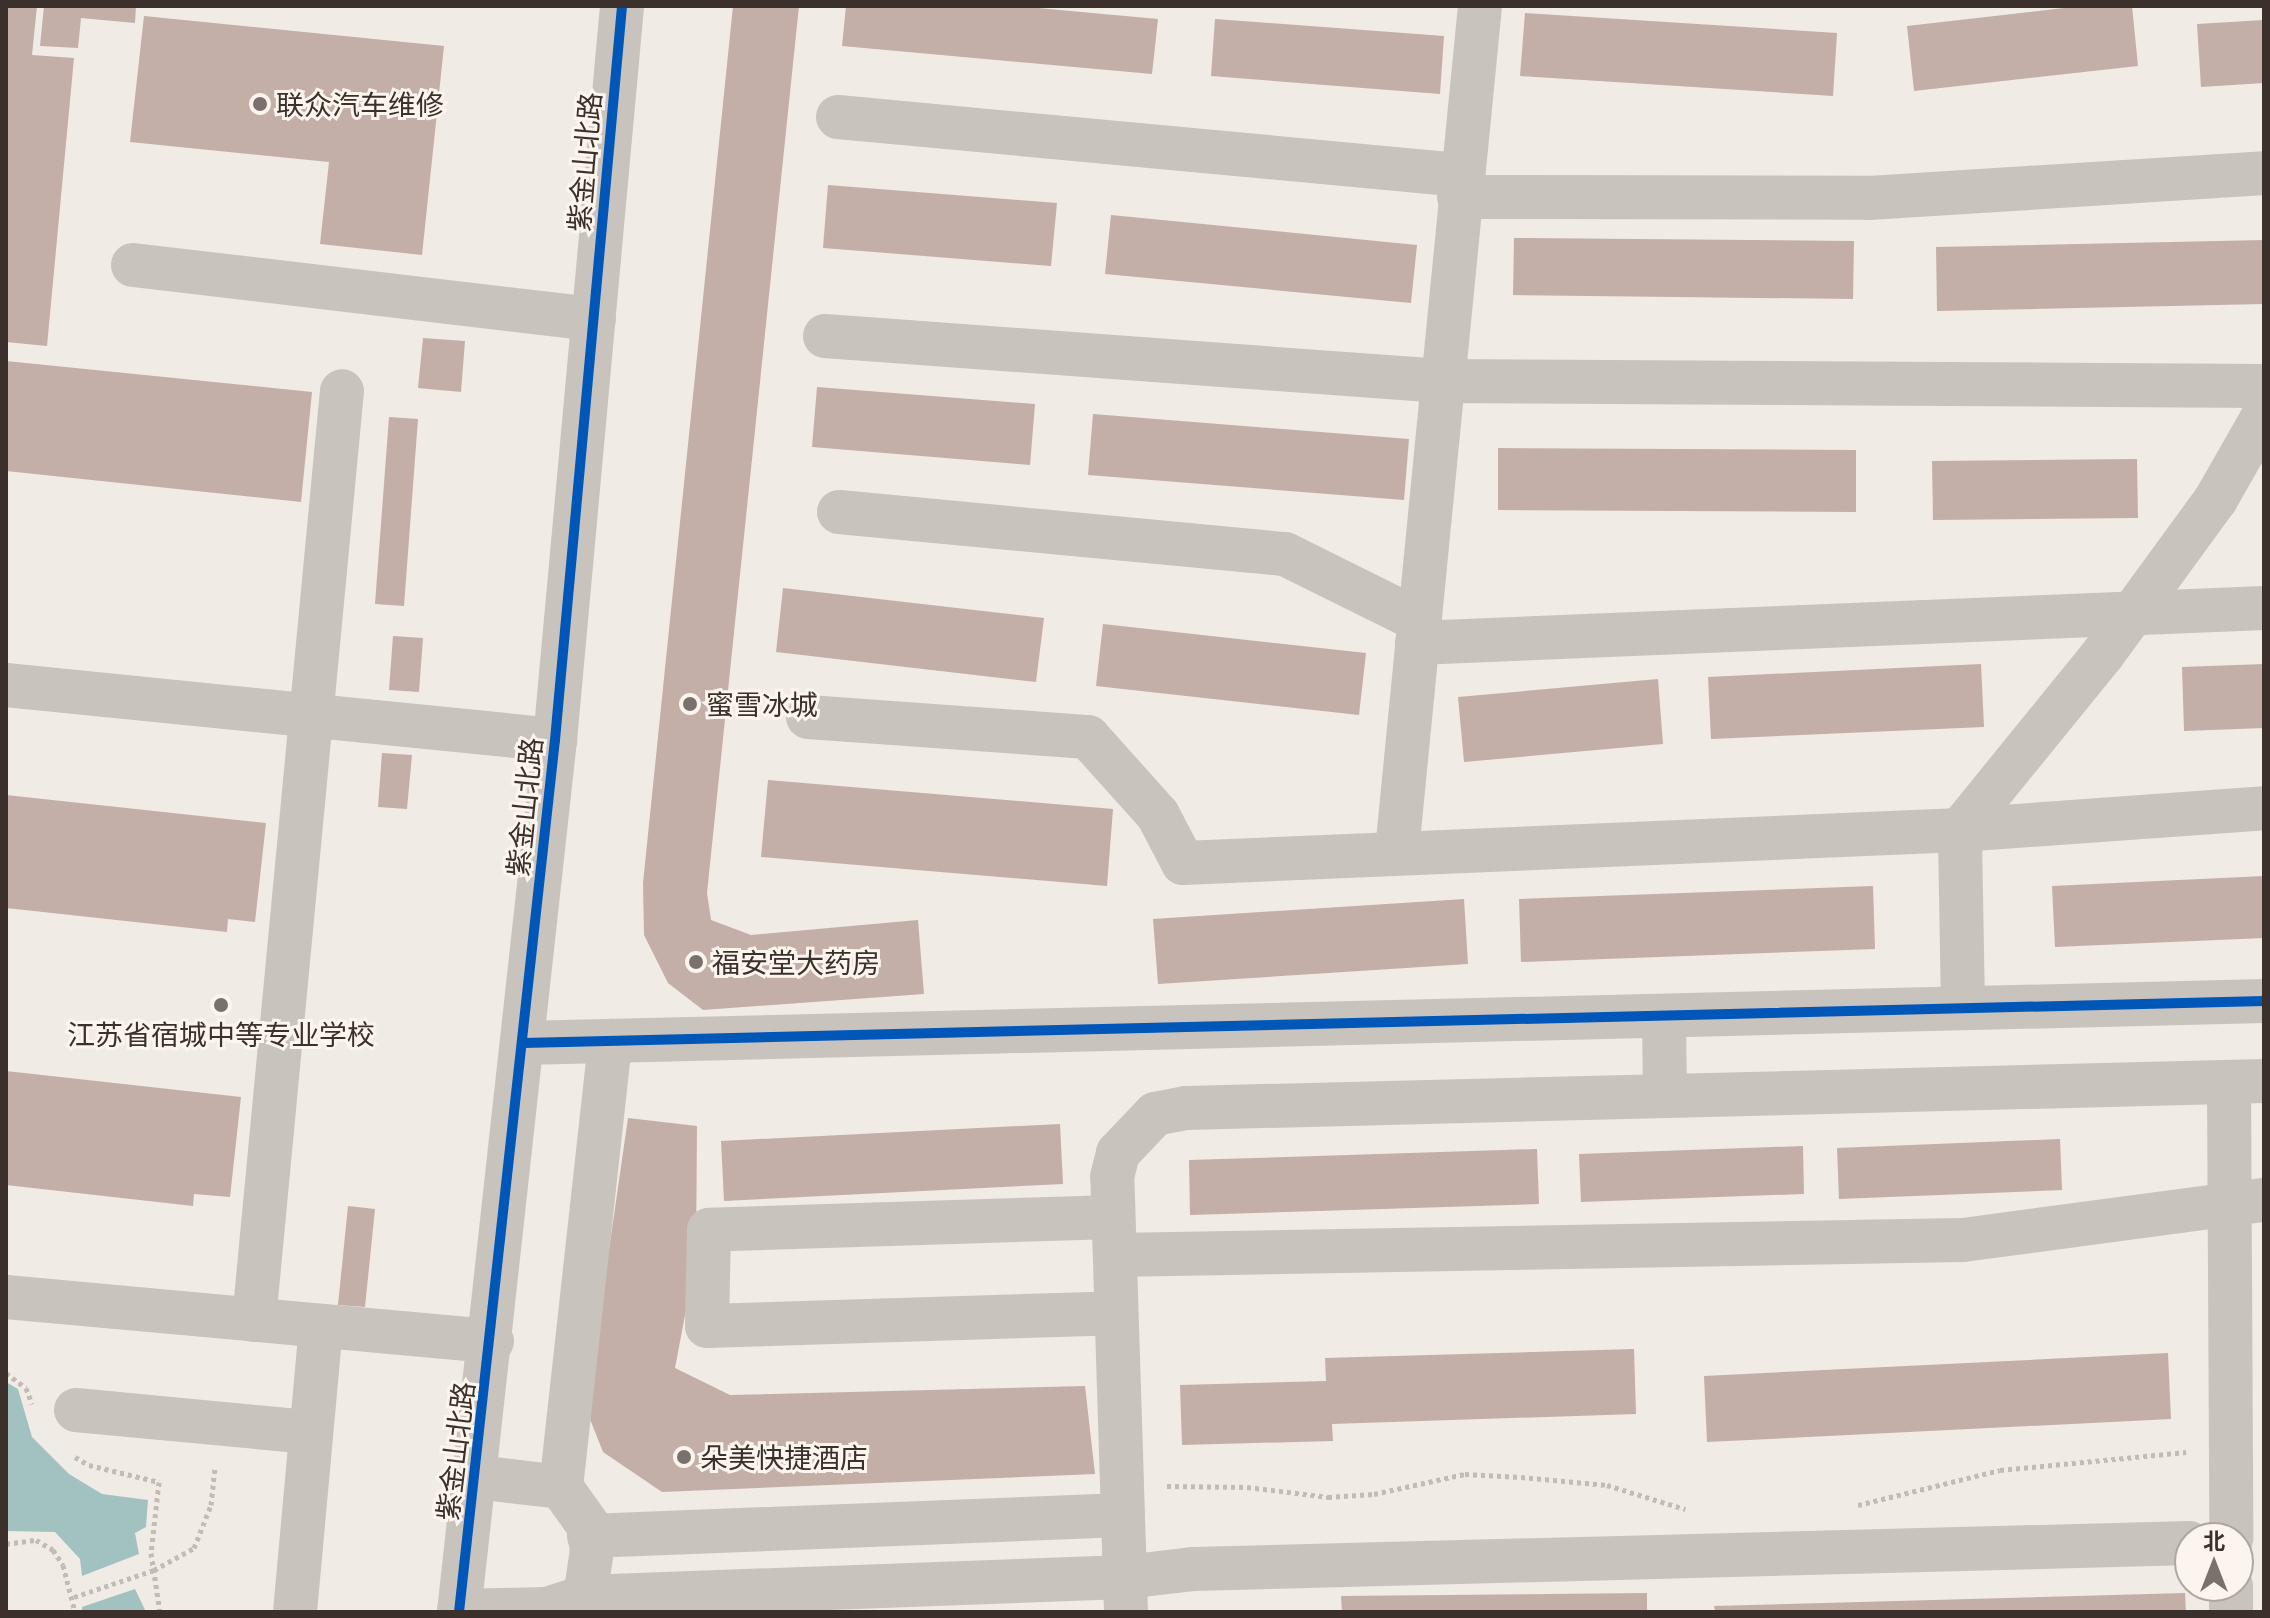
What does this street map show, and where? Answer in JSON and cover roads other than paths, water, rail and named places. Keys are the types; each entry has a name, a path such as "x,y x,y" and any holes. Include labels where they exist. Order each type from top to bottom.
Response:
{"street":[{"name":"紫金山北路","path":"459,1611 492,1341 555,740 622,6"},
{"path":"1397,851 1480,6"},
{"path":"838,117 1460,186 1869,198 2264,173"},
{"path":"133,265 594,319"},
{"path":"825,336 1442,381 2264,386"},
{"path":"254,1320 342,391"},
{"path":"1963,1008 1960,830 2132,614 2216,499 2264,415"},
{"path":"839,512 1285,554 1418,632 2264,608"},
{"path":"6,685 555,740"},
{"path":"808,717 1088,737 1158,815 1183,863 1397,851 1960,830 2264,808"},
{"path":"523,1043 2264,1001"},
{"path":"1664,1016 1665,1094"},
{"path":"559,1606 592,1550 589,1536 561,1487 610,1041"},
{"path":"1125,1594 1112,1177 1118,1153 1155,1114 1186,1108 2247,1082 2247,1200 2231,1463 2231,1522"},
{"path":"1116,1313 707,1326 709,1230 1114,1236 1963,1240 2247,1200"},
{"path":"6,1297 492,1341"},
{"path":"295,1612 321,1326"},
{"path":"55,1411 310,1432"},
{"path":"476,1477 561,1487"},
{"path":"589,1536 1122,1500"},
{"path":"459,1611 559,1606 1125,1594 1193,1569 2174,1543"}],"water":[{"path":"6,1382 18,1389 32,1437 69,1474 102,1494 148,1500 146,1527 135,1533 139,1554 82,1576 80,1559 55,1532 6,1531"},
{"path":"135,1589 146,1612 82,1612 82,1607"}],"place":[{"name":"联众汽车维修","path":"260,104"},
{"name":"蜜雪冰城","path":"690,704"},
{"name":"福安堂大药房","path":"696,962"},
{"name":"江苏省宿城中等专业学校","path":"221,1005"},
{"name":"朵美快捷酒店","path":"684,1457"}]}
